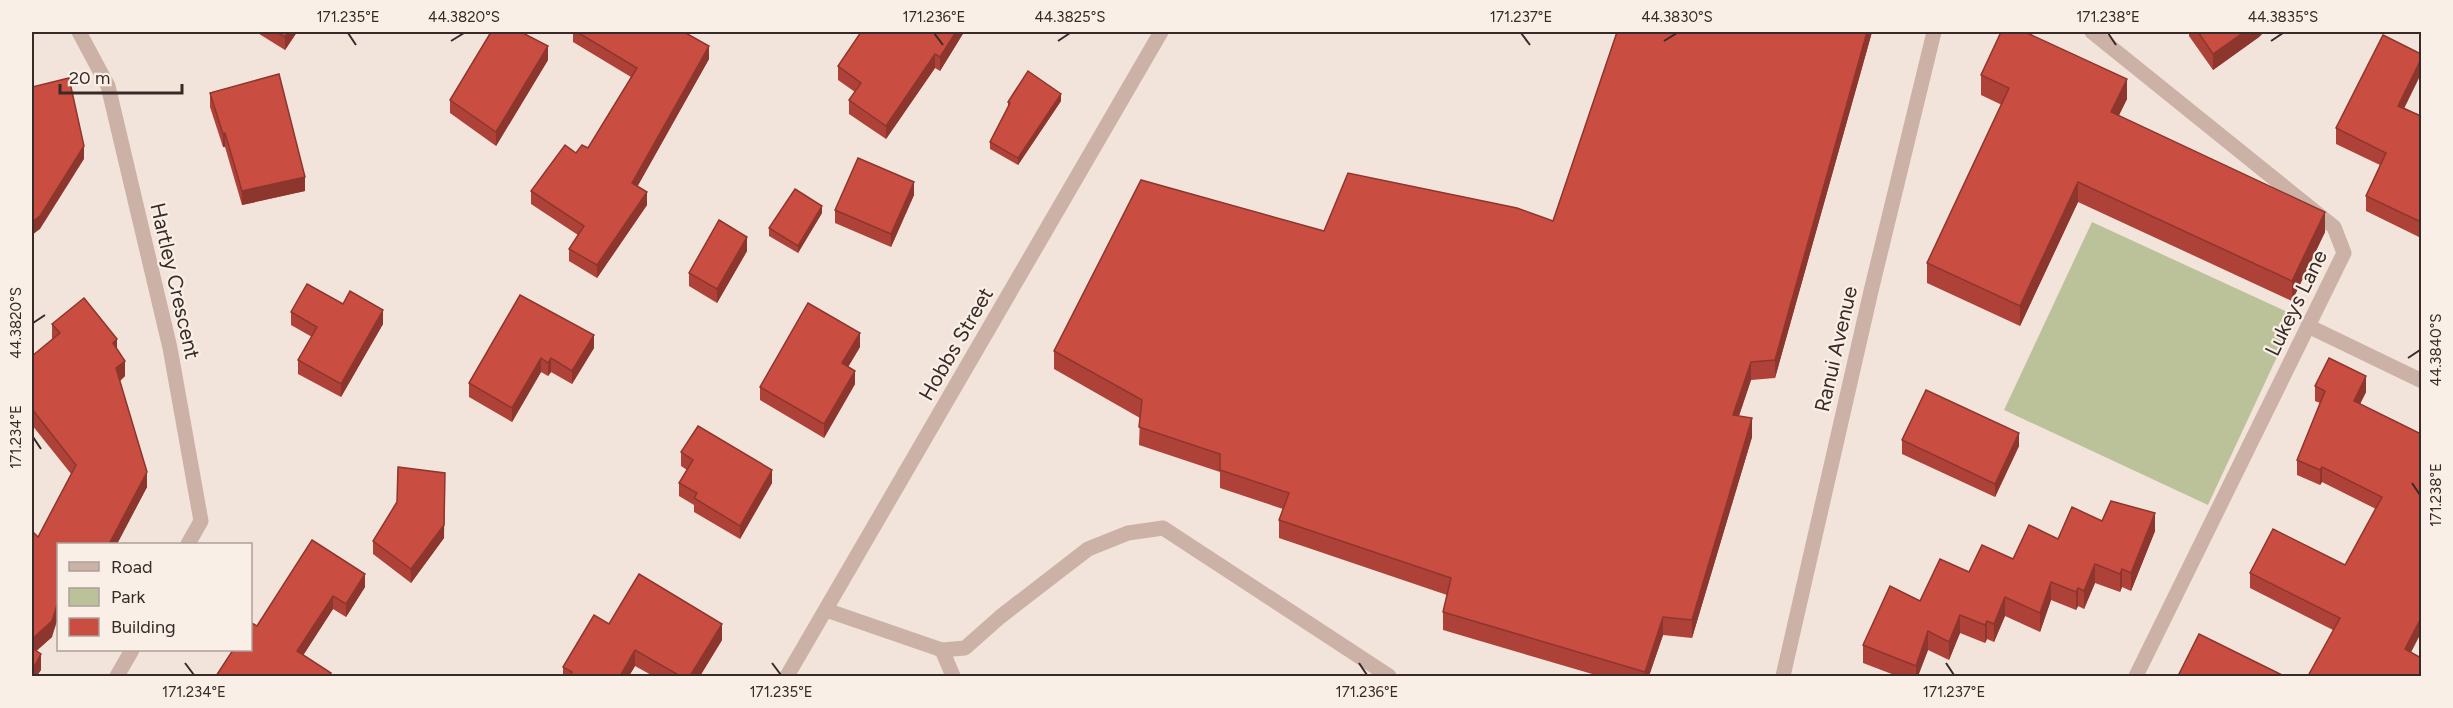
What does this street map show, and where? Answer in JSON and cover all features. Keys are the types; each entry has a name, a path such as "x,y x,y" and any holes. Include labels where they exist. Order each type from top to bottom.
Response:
{"street":[{"name":"Hartley Crescent","path":"79,32 108,86 170,348 201,521 189,543"},
{"name":"Hobbs Street","path":"787,676 1161,32"},
{"name":"Ranui Avenue","path":"1783,676 1871,291 1934,32"},
{"name":"Lukeys Lane","path":"2092,32 2334,227 2344,253 2136,676"},
{"path":"2308,326 2421,381"},
{"path":"826,610 942,650 965,648 1000,617 1088,549 1128,533 1163,528 1389,676"},
{"path":"942,650 953,676"},
{"path":"117,676 131,651"}],"green space":[{"path":"2092,222 2296,316 2208,505 2004,410"}],"building":[{"path":"276,32 288,32 285,37"},
{"path":"491,32 521,32 548,46 496,132 450,100"},
{"path":"577,32 684,32 709,46 632,183 647,192 597,265 569,249 584,226 531,191 565,145 576,153 582,145 588,148 637,68"},
{"path":"861,32 956,32 940,57 935,54 886,126 849,100 861,83 838,66"},
{"path":"1617,32 1867,32 1775,360 1751,362 1733,415 1752,418 1692,620 1663,617 1645,672 1443,612 1451,578 1279,520 1289,493 1220,470 1220,454 1139,427 1142,400 1054,351 1141,180 1324,231 1348,173 1517,208 1553,221"},
{"path":"2001,32 2025,32 2127,79 2111,112 2325,212 2292,281 2078,182 2020,306 1927,263 2009,88 1981,75"},
{"path":"2198,32 2244,32 2213,54"},
{"path":"2383,35 2421,54 2421,59 2398,106 2421,116 2421,222 2366,196 2386,153 2336,128"},
{"path":"1028,71 1061,94 1018,158 990,142 1010,103 1008,102"},
{"path":"279,74 305,177 242,191 225,133 223,134 210,93"},
{"path":"69,78 84,146 40,216 32,222 32,87"},
{"path":"858,158 914,182 891,234 835,210"},
{"path":"795,189 822,206 798,246 769,228"},
{"path":"719,220 747,237 717,289 689,273"},
{"path":"307,284 343,304 350,291 383,310 341,384 298,360 317,327 291,312"},
{"path":"520,295 594,335 572,371 551,358 548,363 541,358 512,408 469,383"},
{"path":"84,298 117,339 113,343 125,361 116,368 147,472 110,543 57,543 57,605 52,621 32,639 32,531 38,537 76,465 32,409 32,356 60,333 52,324"},
{"path":"808,303 860,333 842,363 855,371 824,424 760,387"},
{"path":"2329,358 2366,376 2354,401 2421,434 2421,618 2405,649 2421,658 2421,676 2308,676 2340,618 2250,573 2273,529 2345,565 2382,497 2322,467 2320,470 2297,460 2325,391 2315,386"},
{"path":"1926,390 2019,433 1995,484 1902,440"},
{"path":"698,426 772,470 740,526 694,498 697,493 679,483 693,460 681,452"},
{"path":"398,467 445,473 444,525 411,569 373,541 397,502"},
{"path":"2111,501 2155,513 2131,573 2122,569 2120,574 2095,564 2084,591 2078,588 2076,592 2051,582 2040,613 2005,597 1994,624 1987,621 1985,625 1960,615 1949,642 1928,631 1916,666 1863,645 1890,586 1920,601 1940,559 1969,572 1982,545 2013,559 2029,525 2058,539 2072,507 2102,521"},
{"path":"312,540 365,574 346,604 333,596 297,651 331,673 329,676 216,676 232,651 252,651 252,623 257,626"},
{"path":"639,574 722,624 690,676 680,676 635,650 620,676 570,676 572,672 563,667 594,615 609,624"},
{"path":"2199,634 2284,676 2178,676"},
{"path":"32,648 41,654 32,670"}]}
